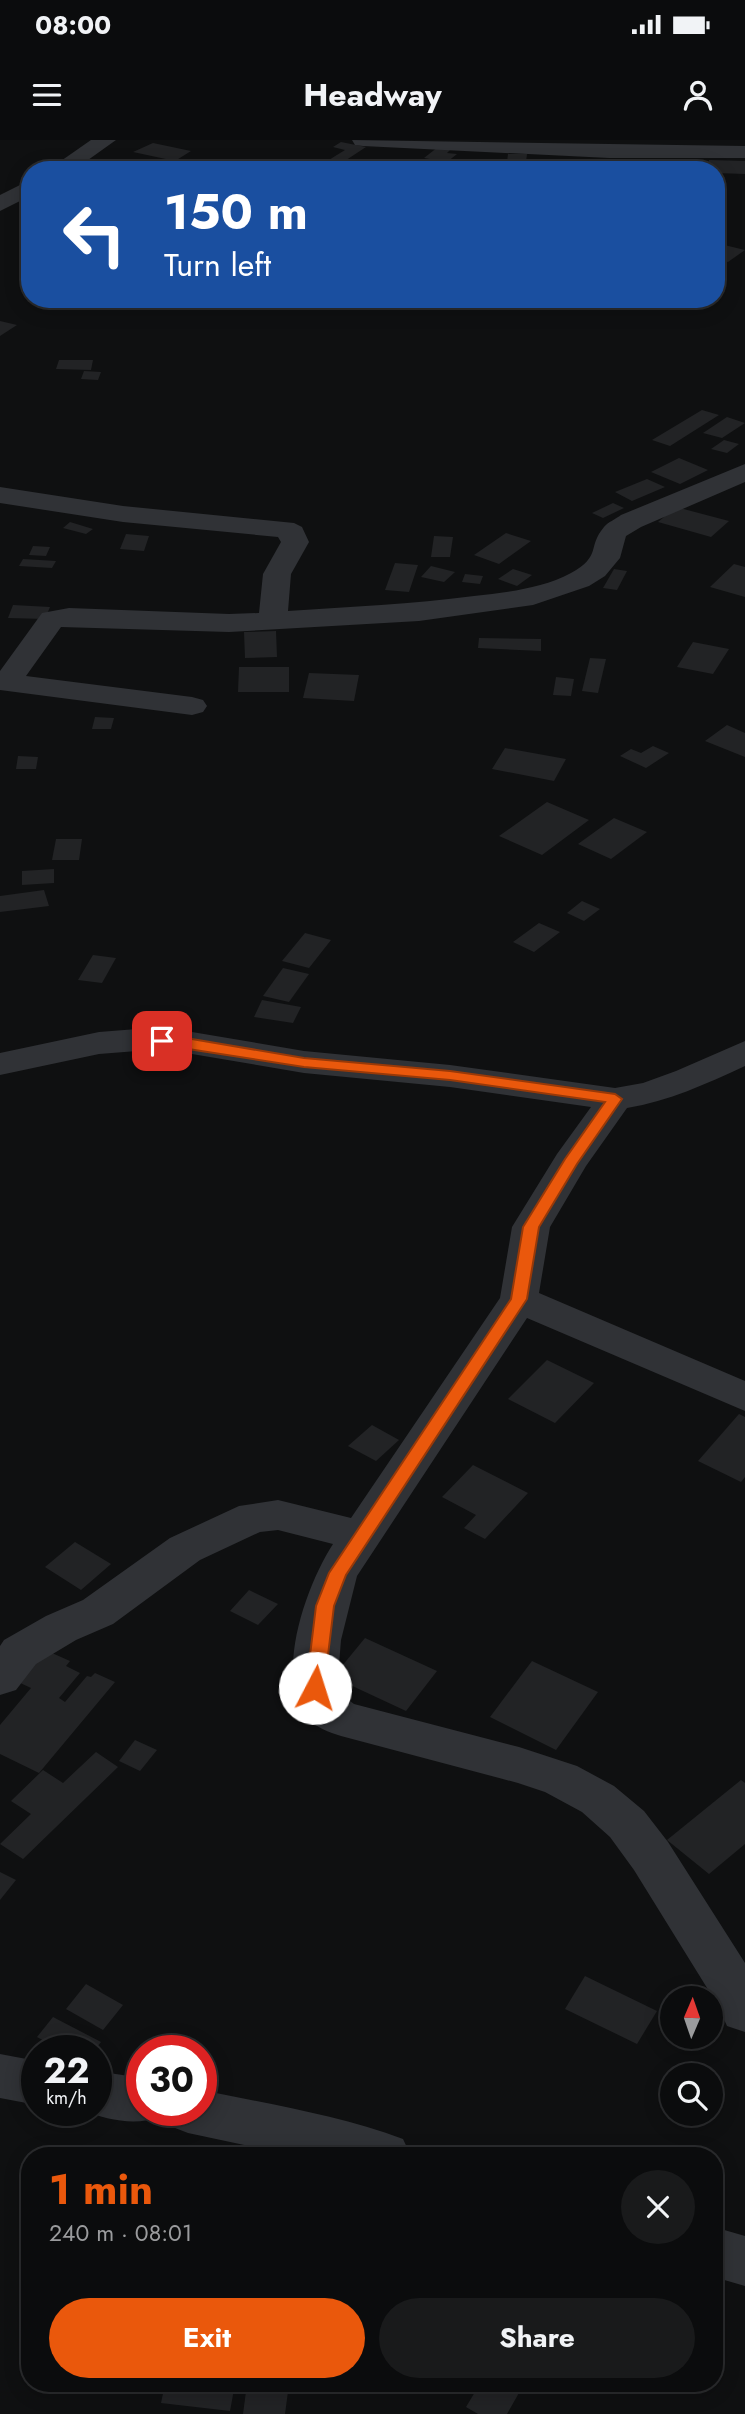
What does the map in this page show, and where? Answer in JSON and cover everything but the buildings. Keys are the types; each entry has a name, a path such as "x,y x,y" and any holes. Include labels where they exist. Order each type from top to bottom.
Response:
{"street":[{"path":"74,161 105,140"},
{"path":"363,140 609,152 745,152"},
{"path":"0,204 21,192"},
{"path":"192,706 4,681 52,619 69,617 229,623 419,612 533,597 579,580 595,570 606,558 615,531 631,521 745,472"},
{"path":"0,495 124,514 292,533 295,542 277,574 273,620"},
{"path":"685,499 734,503"},
{"path":"0,1041 186,1042 304,1062 450,1076 615,1099 663,1088 745,1052"},
{"path":"0,1064 99,1043"},
{"path":"615,1099 570,1162 531,1227 519,1299 337,1573 325,1606 315,1688 324,1706 341,1718 519,1765 561,1779 598,1799 627,1824 651,1856 737,1993 745,2011"},
{"path":"519,1299 745,1397"},
{"path":"0,1678 20,1652 61,1628 98,1612 185,1549 254,1517 278,1515 362,1536"},
{"path":"0,2076 21,2080"},
{"path":"217,2116 353,2147"},
{"path":"723,2255 745,2261"}],"route":[{"path":"162,1041 186,1042 304,1062 450,1076 615,1099 570,1162 531,1227 519,1299 426,1435 337,1573 325,1606 315,1688"}]}
